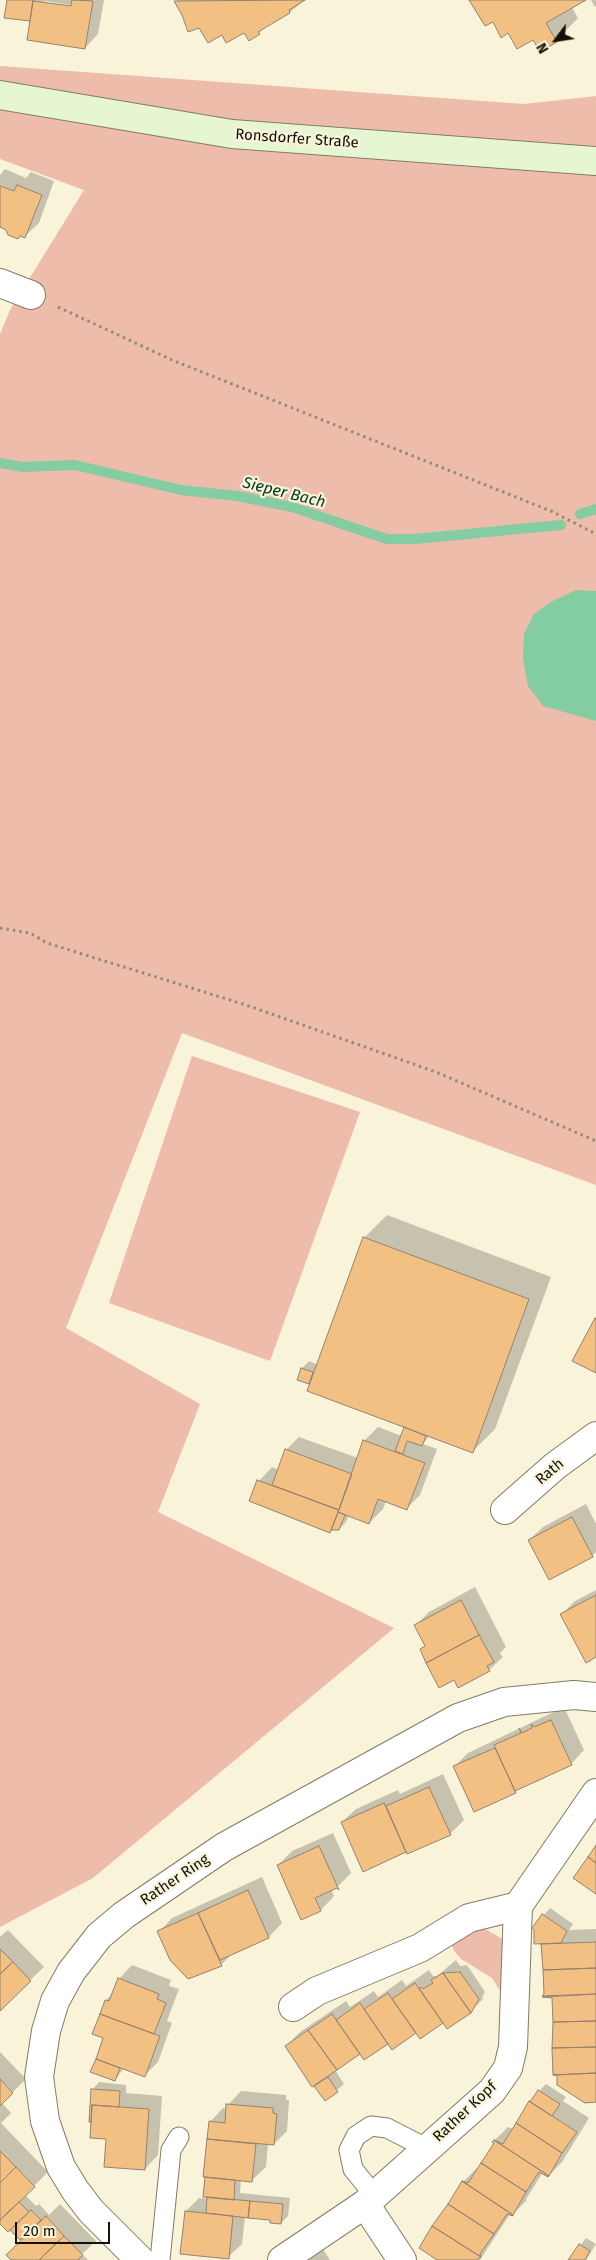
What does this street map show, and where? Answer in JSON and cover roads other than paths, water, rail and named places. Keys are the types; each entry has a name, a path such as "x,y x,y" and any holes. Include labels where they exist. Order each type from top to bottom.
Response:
{"main road":[{"name":"Ronsdorfer Straße","path":"0,95 232,134 596,162"}],"street":[{"path":"0,283 30,295"},
{"name":"Rath","path":"506,1510 555,1466 596,1436"},
{"name":"Rather Ring","path":"140,2260 91,2211 61,2167 45,2121 39,2077 46,2031 55,2001 71,1972 99,1936 146,1898 224,1847 458,1718 504,1702 574,1695 596,1697"},
{"path":"293,2007 317,1991 420,1948 469,1918 518,1906 596,1793"},
{"name":"Rather Kopf","path":"282,2260 370,2200 492,2091 508,2068 513,2047 518,1906"},
{"path":"370,2200 402,2260"}],"lane":[{"path":"370,2200 353,2169 349,2150 356,2136 371,2126 388,2128 426,2148"},
{"path":"160,2260 171,2150 179,2136"}],"waterway":[{"name":"Sieper Bach","path":"0,463 23,467 75,465 181,490 237,496 292,507 387,539 415,539 561,525"},
{"name":"Sieper Bach","path":"580,514 596,509"}]}
